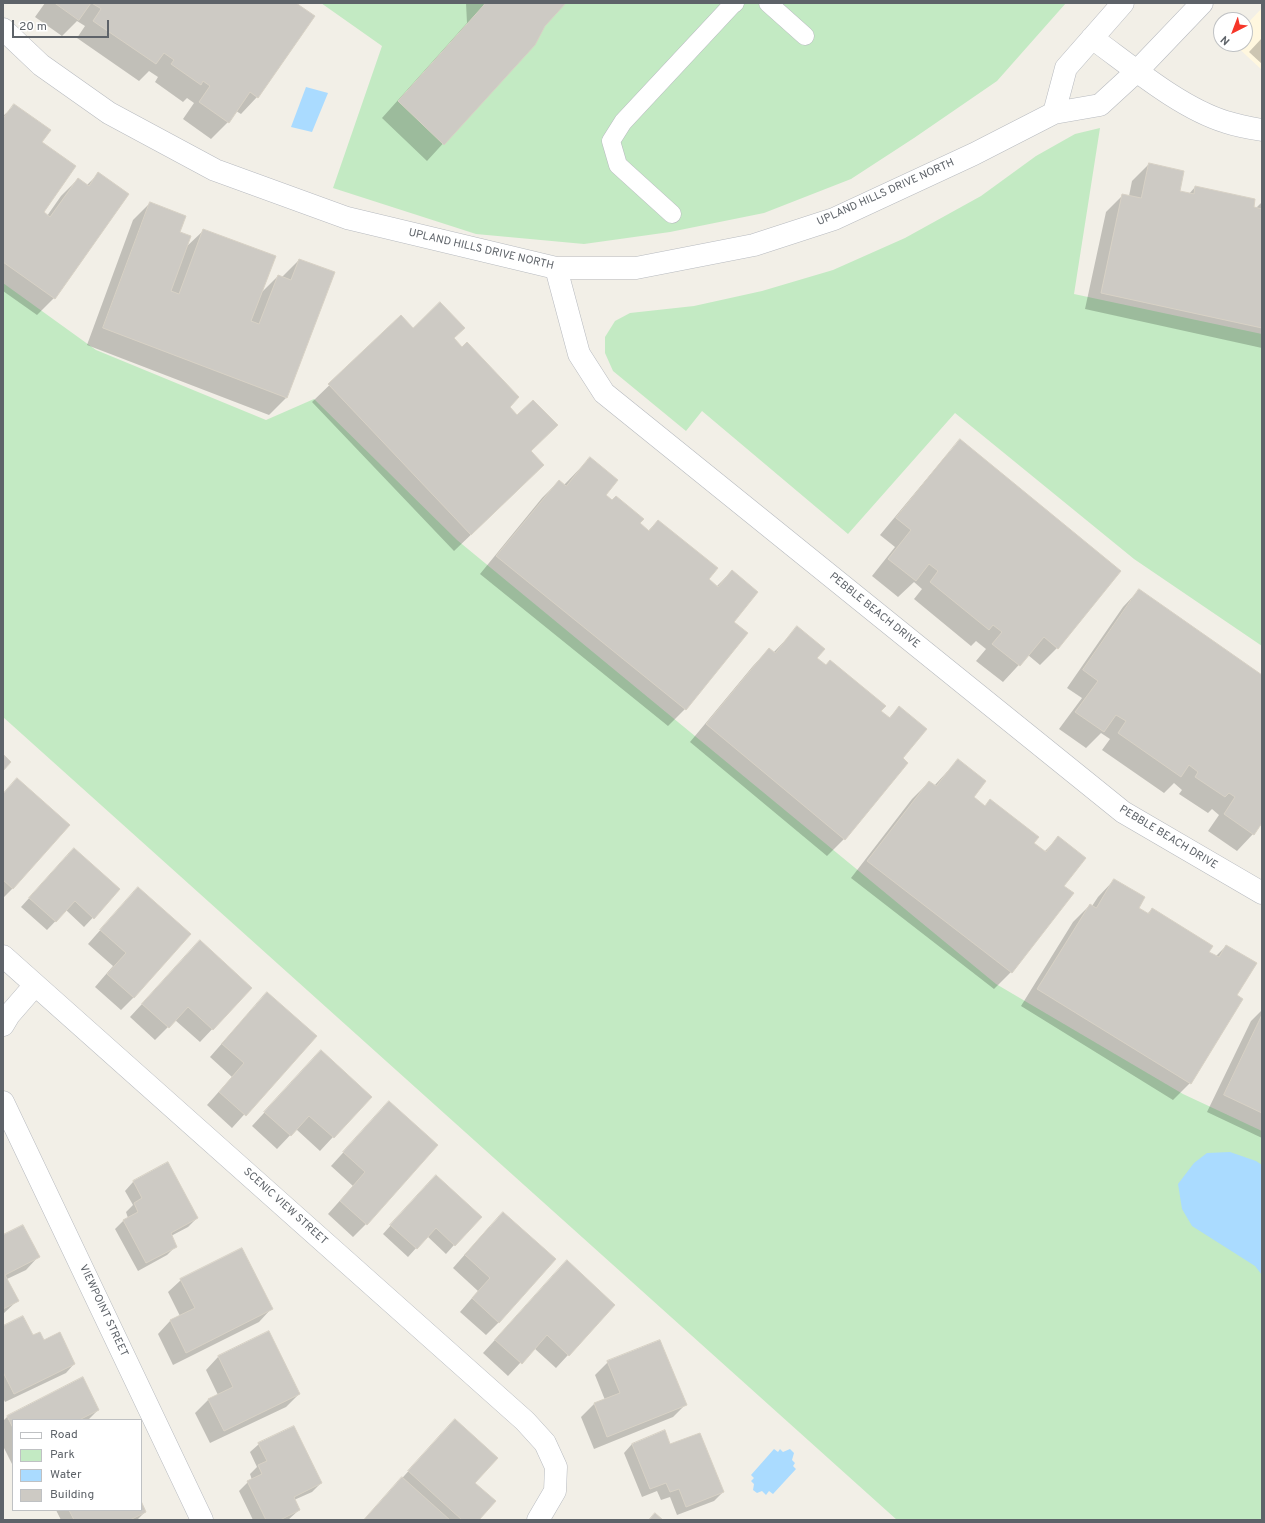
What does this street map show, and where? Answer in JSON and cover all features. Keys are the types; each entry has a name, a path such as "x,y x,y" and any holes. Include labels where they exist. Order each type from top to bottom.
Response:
{"street":[{"path":"1054,113 1066,68 1123,3"},
{"name":"UPLAND HILLS DRIVE NORTH","path":"3,29 41,65 109,113 215,170 347,218 556,268 636,268 754,244 834,219 974,154 1054,113 1100,105 1137,71 1202,3"},
{"path":"1092,38 1137,71 1196,109 1226,122 1262,130"},
{"name":"PEBBLE BEACH DRIVE","path":"556,268 579,354 604,393 1123,812 1262,893"},
{"name":"SCENIC VIEW STREET","path":"3,956 525,1421 545,1443 556,1467 555,1491 538,1520"},
{"path":"3,1025 9,1015 35,985"},
{"name":"VIEWPOINT STREET","path":"3,1102 202,1520"}],"lane":[{"path":"672,214 618,165 611,142 623,122 732,5 736,3"},
{"path":"768,3 806,36"}],"shaded area":[{"path":"1262,8 1262,70 1243,52 1253,52 1253,18"}],"green space":[{"path":"321,3 1066,3 997,81 851,179 764,213 670,232 584,244 476,234 333,188 382,46"},
{"path":"1100,128 1074,294 1262,334 1262,646 1134,559 955,413 848,534 702,411 686,431 613,371 605,353 605,337 615,321 630,313 694,306 762,291 833,270 905,238 981,196 1036,156 1075,134"},
{"path":"3,283 96,350 266,420 314,399 457,540 996,984 1183,1094 1262,1131 1262,1520 897,1520 3,717"}],"water":[{"path":"306,87 328,93 312,132 291,127"},
{"path":"1230,1152 1256,1161 1262,1165 1262,1275 1255,1266 1192,1226 1182,1209 1178,1184 1194,1163 1207,1153"},
{"path":"774,1449 778,1452 780,1449 783,1452 790,1449 794,1453 792,1460 795,1463 793,1466 796,1469 773,1494 769,1491 766,1495 762,1491 757,1493 753,1490 754,1484 751,1481 754,1478 751,1475"}],"building":[{"path":"55,3 91,3 79,20"},
{"path":"92,3 296,3 315,16 258,98 250,92 229,123 199,102 210,86 203,81 201,85 171,64 174,60 164,53 156,64 93,21 101,9"},
{"path":"484,3 566,3 545,26 535,45 444,145 398,101 484,5"},
{"path":"14,104 51,130 42,142 76,166 44,212 50,217 78,178 89,186 98,172 129,194 55,299 3,262 3,119"},
{"path":"1149,163 1184,171 1180,191 1194,194 1195,186 1255,199 1254,207 1262,209 1262,328 1101,293 1122,194 1141,198"},
{"path":"150,202 186,216 180,232 191,236 171,291 179,294 203,229 276,256 251,321 259,324 278,275 291,280 299,259 335,272 287,398 103,328"},
{"path":"440,302 465,328 454,338 462,347 467,342 519,397 510,407 517,415 533,400 558,425 531,451 544,465 471,535 328,384 401,315 413,328"},
{"path":"960,439 1121,571 1058,649 1044,637 1020,666 992,644 1002,632 993,625 989,630 930,582 938,571 929,564 916,581 888,559 911,530 896,518"},
{"path":"590,457 618,480 606,495 612,500 616,496 644,519 640,523 649,531 658,520 718,568 709,579 718,587 732,570 758,592 734,622 748,633 686,710 496,556 559,480 566,486"},
{"path":"1139,589 1262,675 1262,823 1254,835 1224,814 1235,797 1229,793 1225,797 1195,777 1198,772 1189,765 1181,777 1118,733 1126,721 1116,715 1104,732 1075,712 1098,681 1083,670"},
{"path":"797,626 825,649 817,658 826,665 830,660 886,706 881,711 890,718 899,706 927,729 903,758 908,763 845,840 706,724 769,648 775,653"},
{"path":"3,754 11,762 3,771"},
{"path":"958,759 986,781 974,797 985,806 990,799 1039,837 1034,843 1046,852 1058,836 1086,858 1064,886 1074,893 1012,973 867,861 929,781 936,786"},
{"path":"17,778 70,825 13,889 3,880 3,794"},
{"path":"74,848 120,889 94,919 75,901 56,922 29,898"},
{"path":"1114,879 1145,897 1139,908 1149,914 1152,908 1213,946 1209,952 1219,957 1226,945 1257,963 1237,995 1243,999 1191,1084 1037,989 1090,904 1096,908"},
{"path":"138,887 191,934 134,998 107,974 126,953 100,930"},
{"path":"200,940 252,988 213,1030 188,1007 169,1028 142,1004"},
{"path":"267,992 317,1036 246,1116 219,1092 244,1063 222,1044"},
{"path":"1262,1015 1262,1113 1224,1095"},
{"path":"321,1050 372,1097 334,1138 309,1116 291,1136 264,1112"},
{"path":"389,1101 438,1145 367,1225 340,1201 365,1172 343,1152"},
{"path":"168,1162 198,1218 171,1233 177,1247 146,1263 123,1220 138,1212 134,1203 142,1198 133,1181"},
{"path":"436,1175 482,1217 455,1246 436,1228 417,1249 390,1225"},
{"path":"503,1212 556,1259 499,1323 472,1298 490,1278 465,1255"},
{"path":"23,1225 40,1257 5,1275 19,1301 3,1309 3,1235"},
{"path":"242,1248 273,1309 186,1353 170,1320 195,1308 180,1279"},
{"path":"567,1260 615,1305 569,1356 547,1335 522,1364 495,1340"},
{"path":"23,1316 33,1335 40,1332 44,1340 60,1332 75,1364 14,1394 3,1372 3,1326"},
{"path":"269,1331 300,1394 224,1431 208,1399 233,1387 218,1356"},
{"path":"660,1340 687,1405 607,1437 594,1403 620,1393 607,1361"},
{"path":"83,1377 99,1410 81,1419 12,1419 12,1426 7,1416"},
{"path":"455,1419 498,1458 475,1483 496,1501 479,1520 462,1520 408,1471"},
{"path":"294,1426 322,1483 294,1497 300,1510 280,1520 266,1520 247,1481 262,1474 258,1465 267,1461 258,1443"},
{"path":"665,1430 670,1444 700,1433 724,1492 686,1507 679,1489 670,1492 666,1483 650,1489 632,1444"},
{"path":"402,1477 450,1520 364,1520"},
{"path":"142,1503 146,1512 130,1520 74,1520 70,1511 142,1511"},
{"path":"655,1513 663,1520 649,1520"}]}
